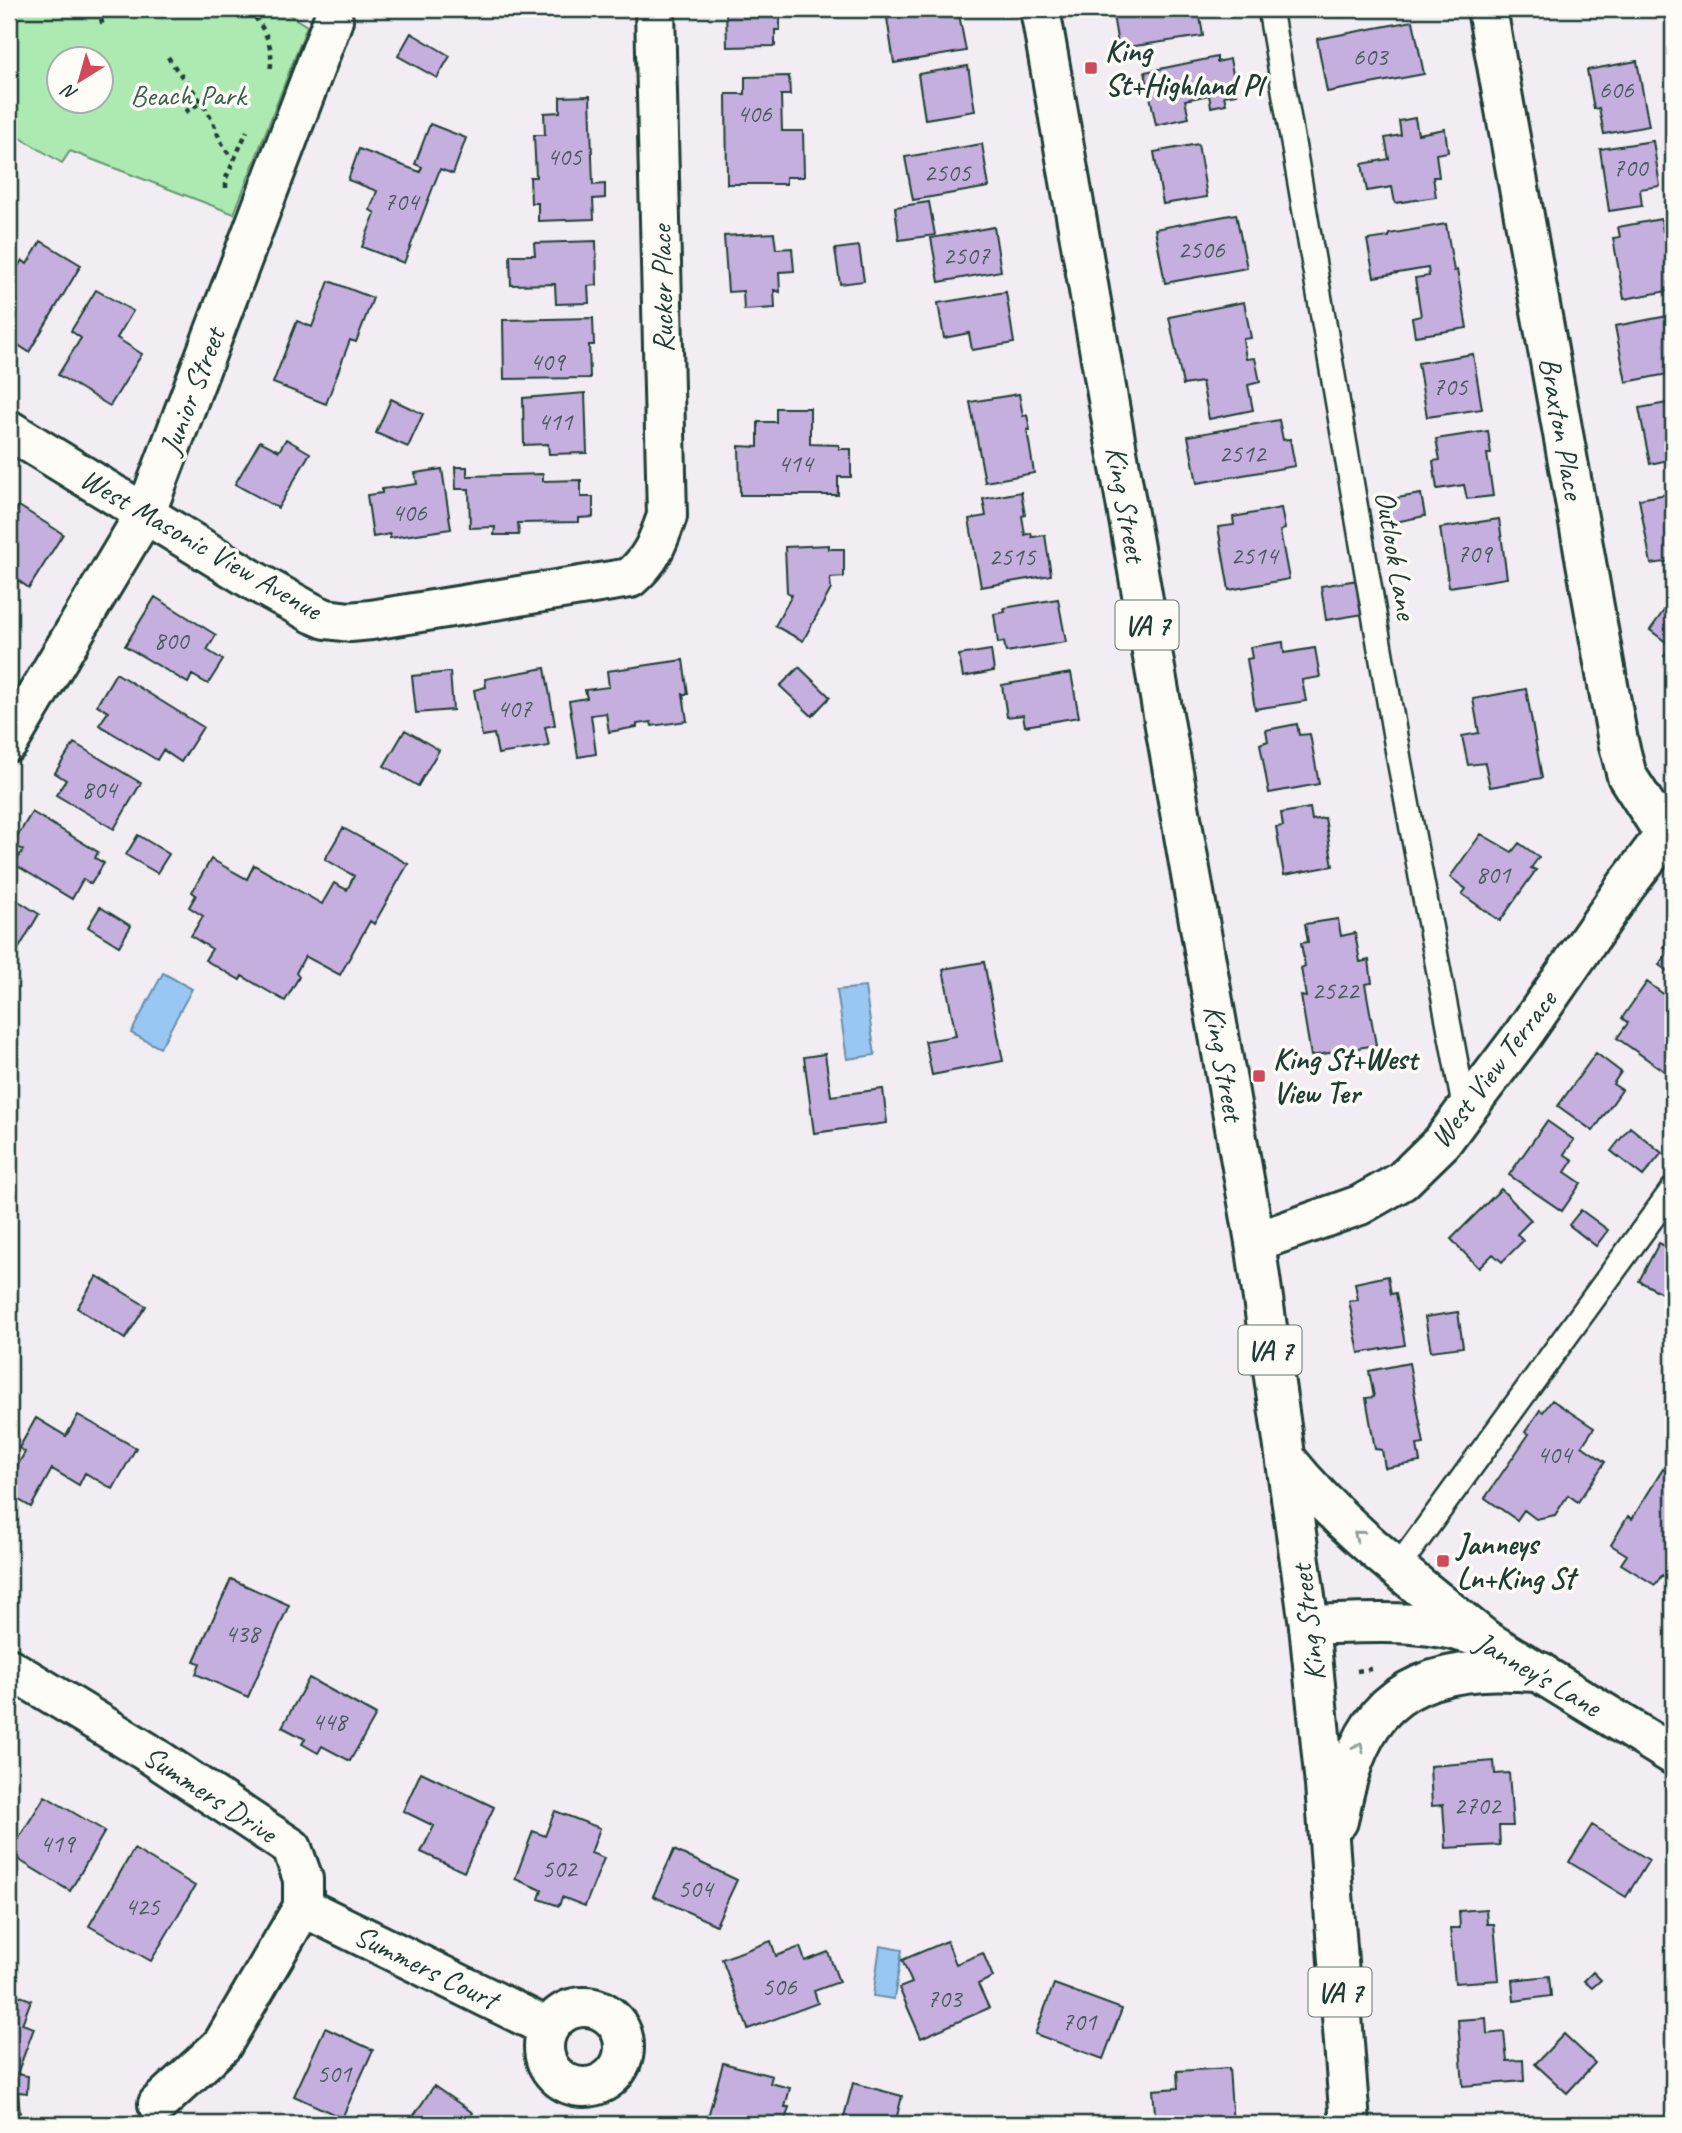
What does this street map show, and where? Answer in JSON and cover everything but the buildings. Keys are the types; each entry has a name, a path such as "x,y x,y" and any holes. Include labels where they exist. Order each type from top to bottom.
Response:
{"street":[{"name":"Rucker Place","path":"646,563 654,552 667,516 655,9"},
{"name":"King Street","path":"1040,9 1255,1242 1309,1625 1350,2124"},
{"name":"Braxton Place","path":"1487,9 1618,741 1627,776 1669,830"},
{"name":"Junior Street","path":"9,741 146,512 257,221 324,15"},
{"name":"West Masonic View Avenue","path":"9,430 256,582 326,620 371,620 630,578 646,563"},
{"name":"West View Terrace","path":"1255,1242 1360,1205 1402,1181 1442,1142 1522,1036 1626,886 1669,830"},
{"path":"1286,1459 1352,1531 1486,1640"},
{"name":"Janney's Lane","path":"1309,1625 1400,1622 1462,1630 1486,1640 1541,1672 1673,1755"},
{"name":"Summers Drive","path":"9,1668 147,1752 292,1848 303,1879 303,1907"},
{"path":"1330,1861 1343,1790 1356,1751 1371,1723 1390,1701 1416,1686 1447,1676 1482,1671 1541,1672"},
{"path":"158,2104 222,2045 303,1907"},
{"name":"Summers Court","path":"303,1907 549,2028"}],"lane":[{"name":"Outlook Lane","path":"1270,9 1400,765 1465,1111"},
{"path":"1398,1567 1673,1189"}],"path":[{"path":"99,9 103,27"},
{"path":"249,9 269,41 272,61 270,72"},
{"path":"168,57 202,102 212,119 218,140 234,159"},
{"path":"185,112 202,102"},
{"path":"251,122 226,178 229,197 257,221"},
{"path":"1357,1671 1372,1669"}],"green space":[{"name":"Beach Park","path":"9,9 280,9 307,26 234,214 70,151 62,163 9,131"}],"water":[{"path":"163,973 192,989 160,1048 131,1033"},
{"path":"865,987 875,1055 847,1059 837,990"},
{"path":"880,1946 902,1950 894,1999 873,1996"}],"place":[{"name":"King St+Highland Pl","path":"1091,68"},
{"name":"King St+West View Ter","path":"1259,1076"},
{"name":"Janneys Ln+King St","path":"1443,1561"}]}
